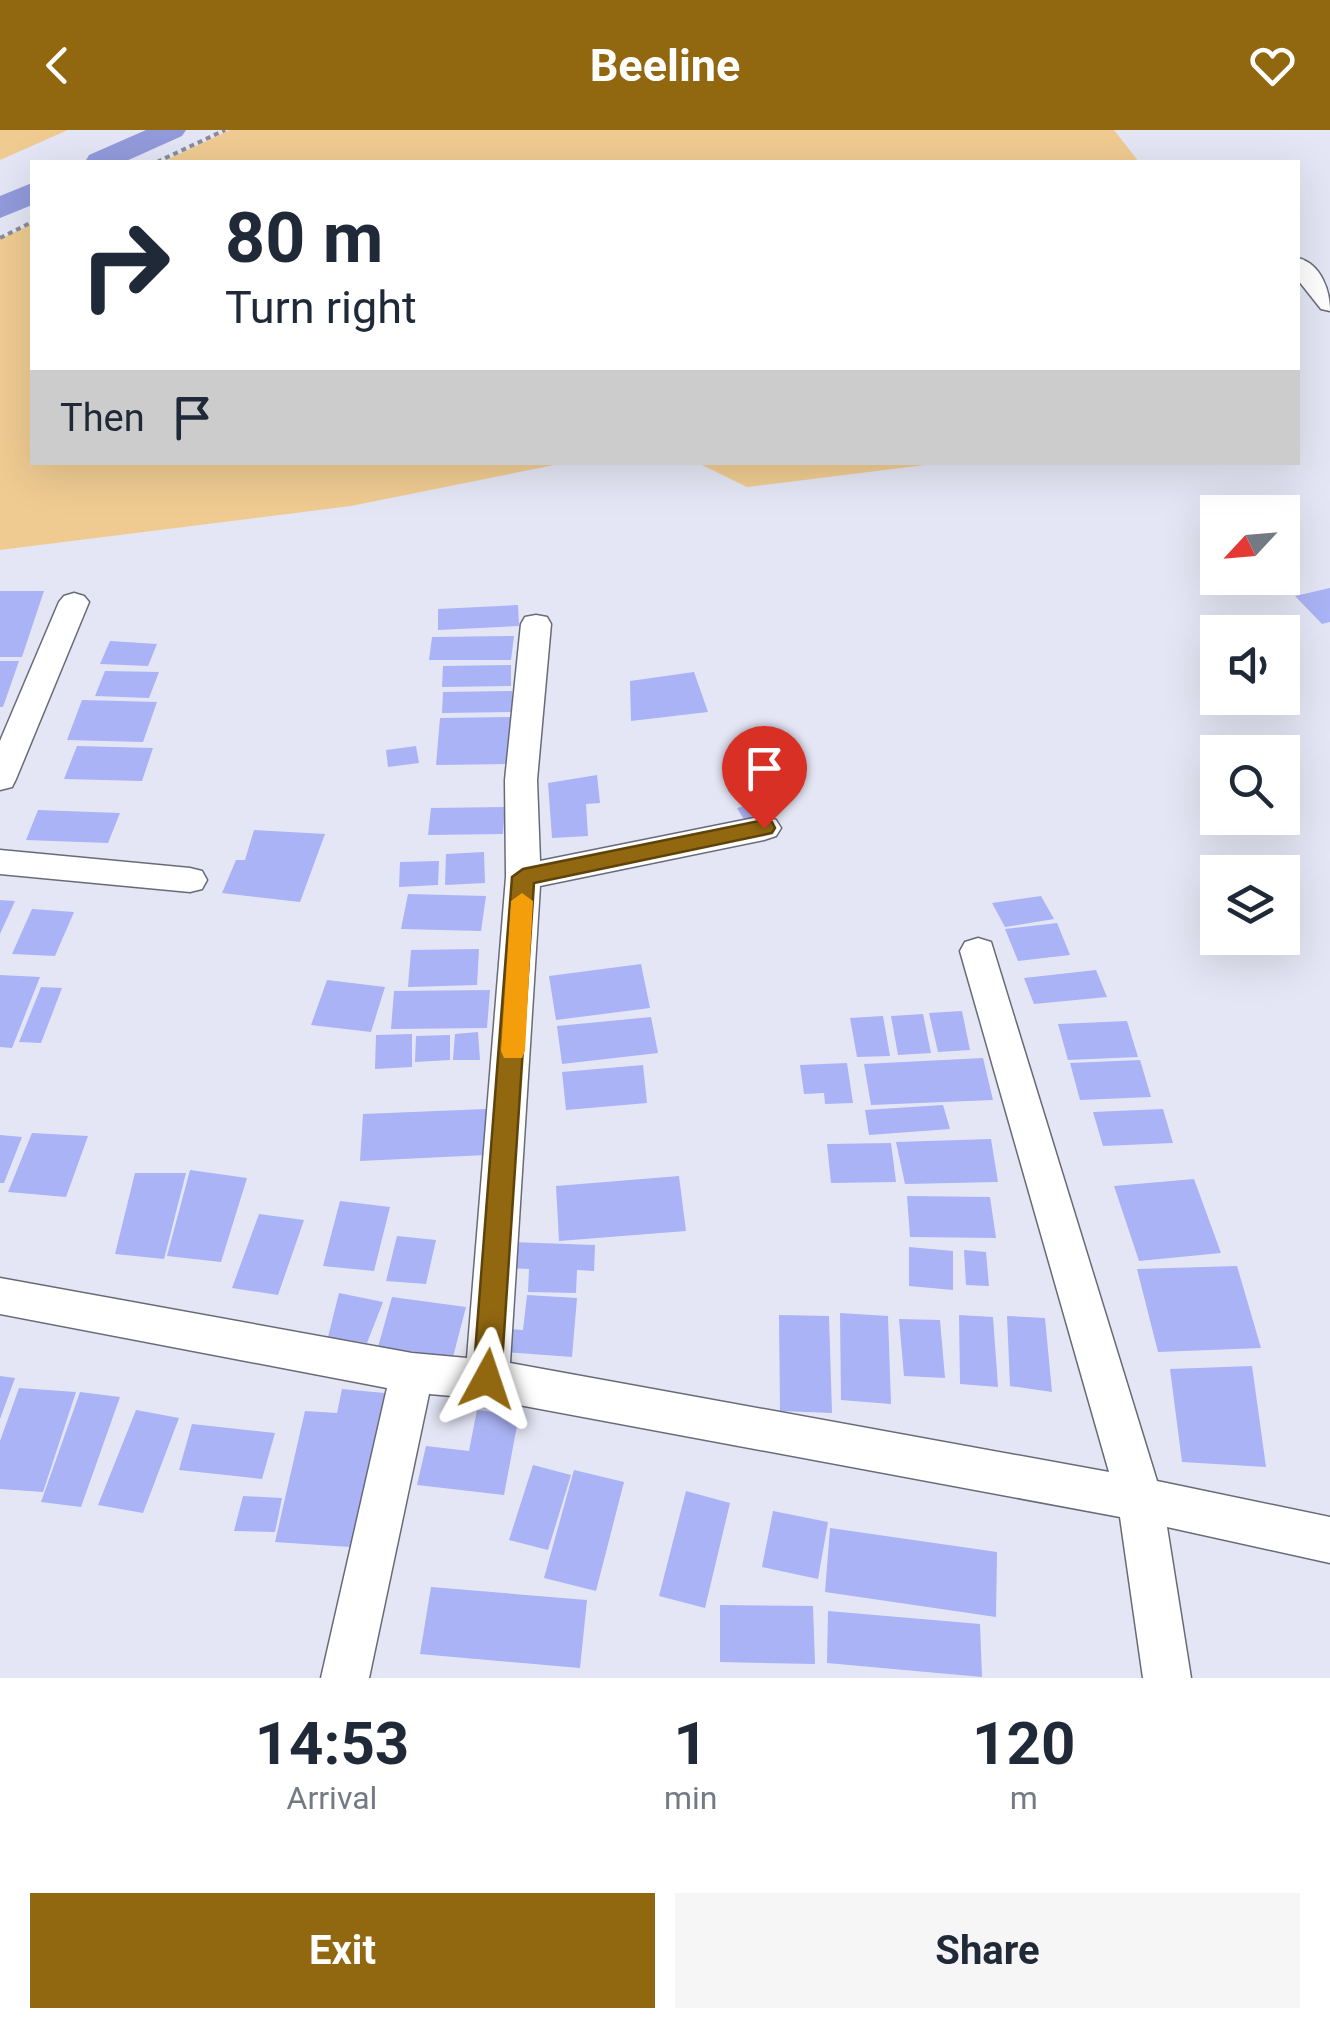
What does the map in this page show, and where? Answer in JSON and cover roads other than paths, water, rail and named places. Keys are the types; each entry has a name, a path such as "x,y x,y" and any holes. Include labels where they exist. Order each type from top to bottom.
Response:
{"street":[{"path":"1300,267 1330,304"},
{"path":"0,779 74,602"},
{"path":"487,1379 523,877 521,780 536,624"},
{"path":"523,877 764,828"},
{"path":"0,862 190,880"},
{"path":"978,951 1140,1499 1167,1678"},
{"path":"0,1296 412,1373 487,1379 1140,1499 1330,1540"},
{"path":"345,1678 412,1373"}],"waterway":[{"path":"104,160 171,130"},
{"path":"0,208 30,194"}]}
